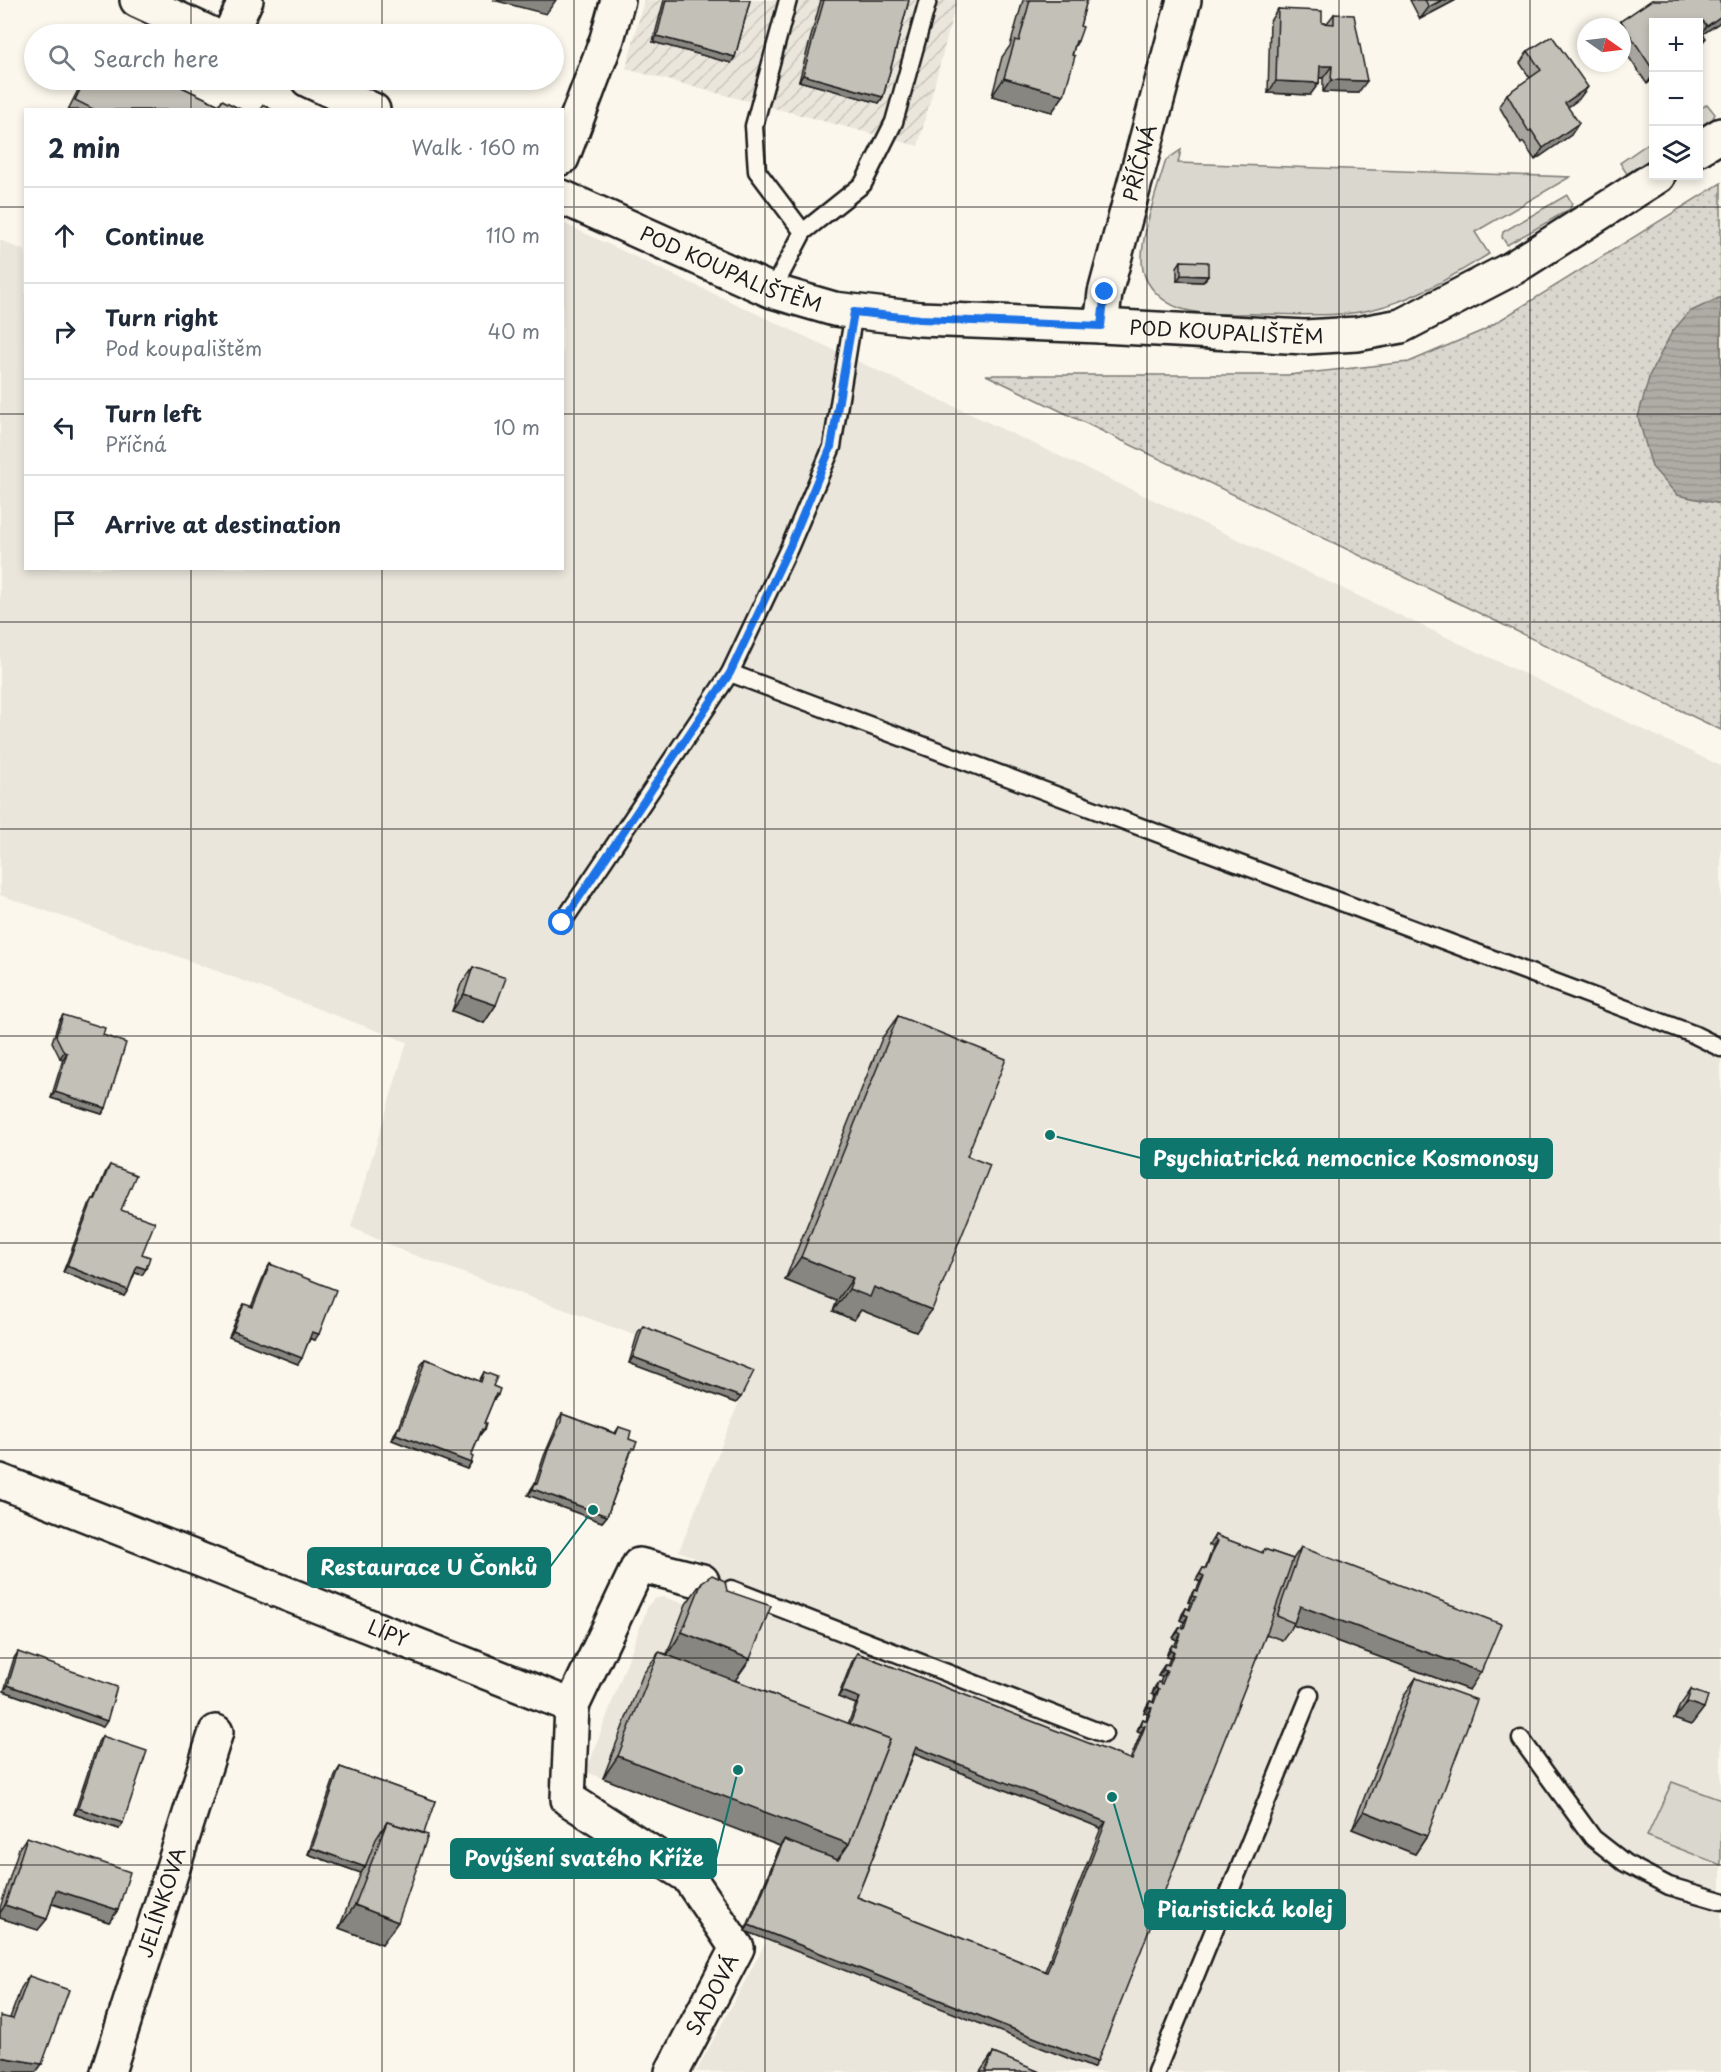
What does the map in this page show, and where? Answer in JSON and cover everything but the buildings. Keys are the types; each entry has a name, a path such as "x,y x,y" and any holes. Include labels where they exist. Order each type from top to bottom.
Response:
{"street":[{"path":"137,0 189,24"},
{"path":"235,24 246,0"},
{"path":"564,153 607,39 618,0"},
{"name":"PŘÍČNÁ","path":"1101,326 1105,292 1184,0"},
{"path":"330,90 369,108"},
{"path":"1703,146 1721,135"},
{"name":"POD KOUPALIŠTĚM","path":"564,198 772,291 834,309 920,319 1101,326 1305,338 1357,334 1401,326 1513,268 1652,180"},
{"name":"LÍPY","path":"0,1481 572,1706"},
{"path":"572,1706 639,1565 716,1585"},
{"name":"SADOVÁ","path":"572,1706 568,1799 688,1876 737,1948 672,2072"},
{"name":"JELÍNKOVA","path":"108,2072 216,1732"}],"lane":[{"path":"788,0 754,126 758,171 803,232"},
{"path":"772,291 803,232 863,184 894,122 928,0"},
{"path":"562,923 730,673 790,546 831,447 854,312"},
{"path":"730,673 1693,1034 1721,1048"},
{"path":"716,1585 1104,1734"},
{"path":"1156,2072 1310,1695"},
{"path":"1521,1739 1593,1838 1625,1863 1669,1886 1721,1901"}],"shaded area":[{"path":"644,0 957,0 918,146 626,69"},
{"path":"1707,104 1715,114 1712,120 1703,126 1703,126 1703,107"},
{"path":"1649,143 1649,160 1627,174 1620,163"},
{"path":"1181,150 1178,163 1570,177 1475,232 1489,254 1433,286 1389,305 1347,314 1209,314 1189,311 1167,302 1156,294 1143,270 1143,246 1146,231 1166,160"},
{"path":"1721,183 1721,730 986,375 1288,375 1409,362 1484,330"},
{"path":"1567,195 1572,203 1570,209 1507,245 1502,237 1503,232"},
{"path":"564,223 1721,766 1721,2072 696,2072 767,1940 745,1931 779,1847 586,1772 648,1606 654,1599 663,1597 686,1604 696,1598 708,1563 679,1551 749,1377 639,1332 637,1336 403,1251 351,1227 407,1042 171,954 0,895 0,240 24,251 24,570 564,570"},
{"path":"1721,297 1721,504 1677,495 1652,467 1638,417 1650,374 1672,332 1689,312"},
{"path":"1672,1782 1721,1800 1721,1865 1647,1836"}],"place":[{"name":"Psychiatrická nemocnice Kosmonosy","path":"1050,1135"},
{"name":"Restaurace U Čonků","path":"593,1510"},
{"name":"Povýšení svatého Kříže","path":"738,1770"},
{"name":"Piaristická kolej","path":"1112,1797"}],"route":[{"path":"562,923 730,673 790,546 831,447 854,312 920,319 1101,326 1105,292"}]}
